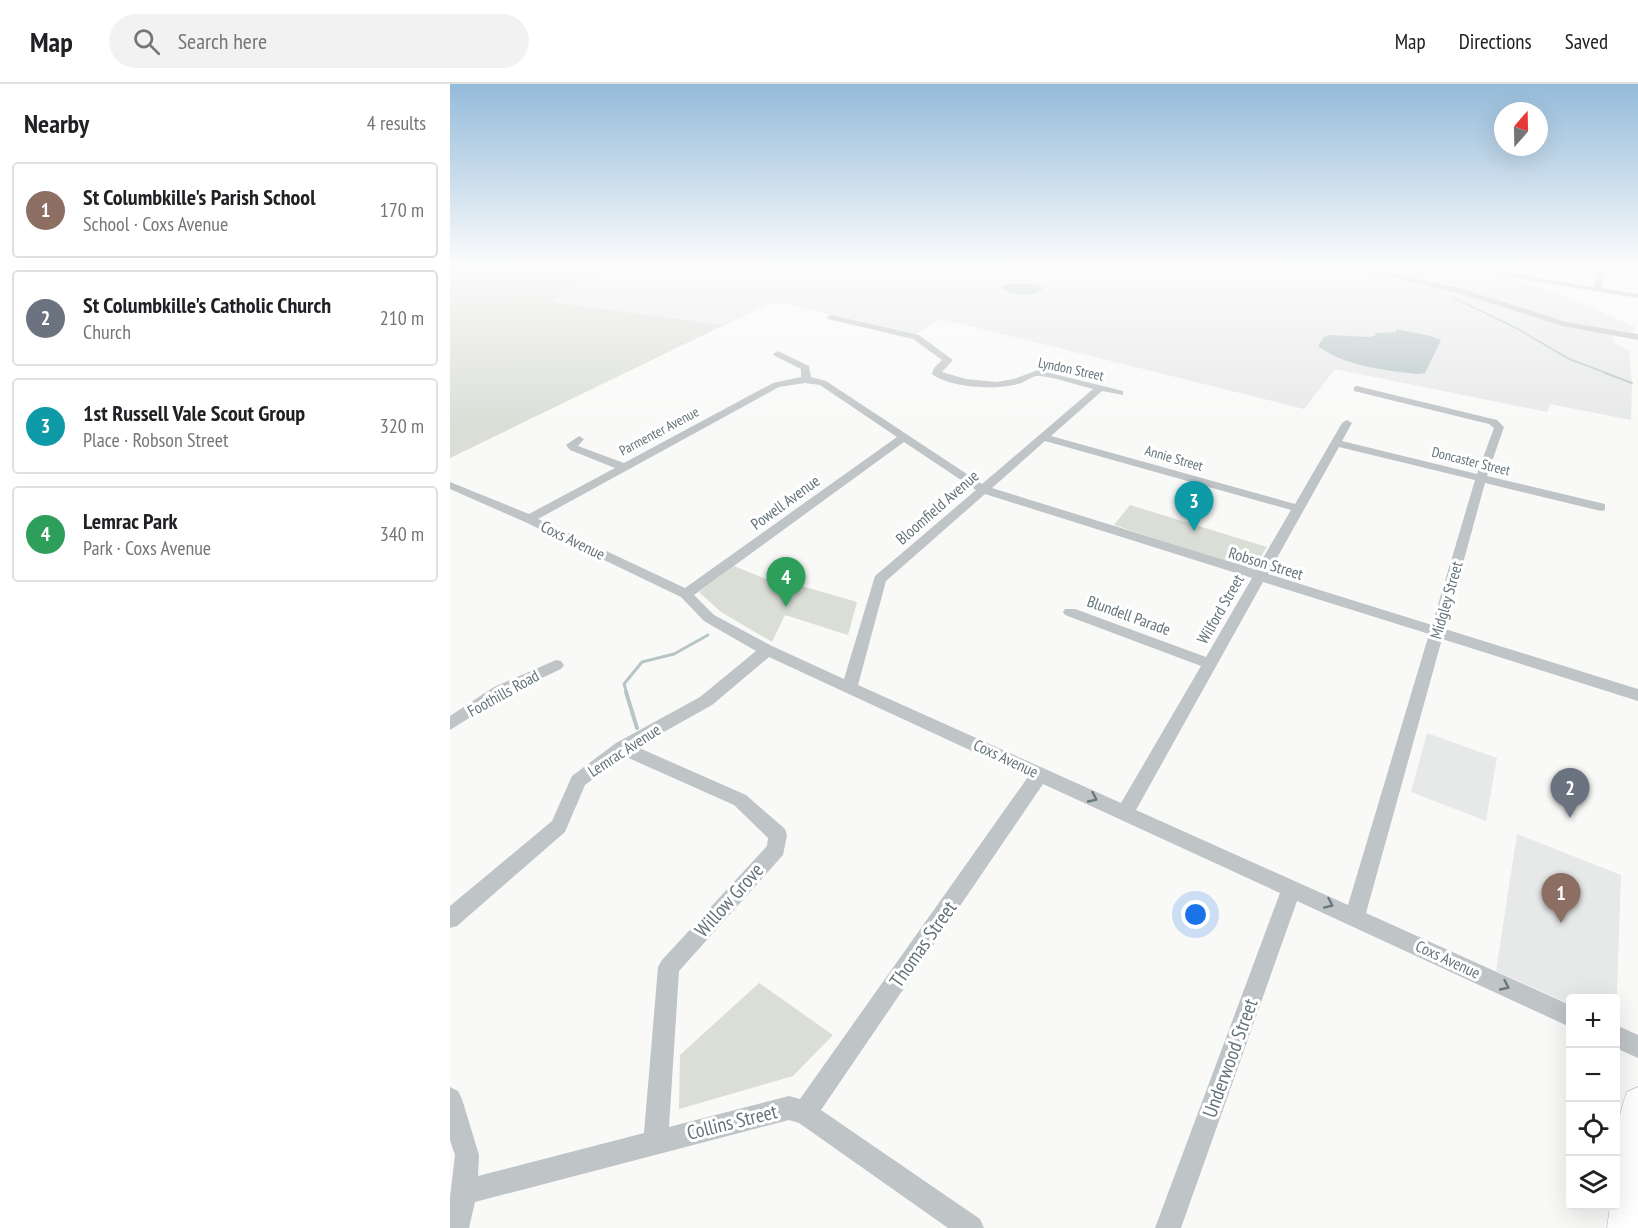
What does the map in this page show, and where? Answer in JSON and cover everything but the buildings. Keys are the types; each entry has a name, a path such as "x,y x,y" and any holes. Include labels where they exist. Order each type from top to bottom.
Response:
{"main road":[{"path":"1624,1228 1638,1103"}],"street":[{"name":"Lyndon Street","path":"838,319 874,331 918,338 948,360 937,370 937,374 954,380 989,384 1016,382 1029,374 1038,373 1120,393"},
{"path":"1549,319 1638,337"},
{"path":"1596,330 1625,339 1638,347"},
{"path":"778,357 806,368 806,379"},
{"name":"Robson Street","path":"806,379 823,383 982,489 1259,578 1638,695"},
{"name":"Parmenter Avenue","path":"529,519 776,385 806,379"},
{"name":"Bloomfield Avenue","path":"850,685 880,579 1100,388"},
{"name":"Midgley Street","path":"1355,916 1481,478 1499,428 1496,423 1486,419 1357,389"},
{"name":"Wilford Street","path":"1125,813 1347,423"},
{"name":"Powell Avenue","path":"686,594 904,437"},
{"name":"Annie Street","path":"1042,437 1297,508"},
{"name":"Doncaster Street","path":"1335,443 1601,507"},
{"path":"570,444 624,467"},
{"name":"Coxs Avenue","path":"450,485 529,519 686,594 709,618 767,650 850,685 1566,1014"},
{"name":"Blundell Parade","path":"1070,612 1210,664"},
{"name":"Lemrac Avenue","path":"450,919 559,826 578,781 622,748 706,701 767,650"},
{"name":"Foothills Road","path":"450,724 500,691 556,665"},
{"name":"Willow Grove","path":"622,748 740,800 778,836 776,849 669,967 656,1140"},
{"name":"Thomas Street","path":"805,1113 1040,774"},
{"name":"Underwood Street","path":"1168,1228 1292,888"},
{"path":"1620,1038 1638,1047"},
{"path":"450,1099 467,1155 464,1192 456,1228"},
{"name":"Collins Street","path":"464,1192 656,1140 789,1108 805,1113"},
{"path":"805,1113 970,1228"}],"shaded area":[{"path":"450,319 682,319 724,325 450,458"},
{"path":"682,319 736,319 724,325"},
{"path":"852,319 940,319 916,334"},
{"path":"943,319 1619,319 1634,326 1634,332 1613,330 1613,342 1629,351 1632,383 1631,420 1550,404 1547,412 1335,369 1304,409"},
{"path":"1396,329 1441,340 1425,373 1407,373 1353,363 1328,353 1318,346 1324,337 1330,335 1369,337 1376,335 1375,333 1396,332"},
{"path":"1130,505 1267,547 1253,568 1248,569 1114,525"},
{"path":"734,566 793,590 795,584 857,602 848,635 785,615 772,642 721,612 699,592"},
{"path":"1427,733 1497,758 1486,821 1411,792"},
{"path":"1517,834 1621,875 1617,994 1566,994 1566,1002 1496,971"},
{"path":"759,983 833,1035 793,1076 679,1109 680,1055"}],"waterway":[{"path":"1498,319 1569,359 1609,374"},
{"path":"1605,373 1632,383"},
{"path":"627,694 624,684 642,662 674,654 708,635"},
{"path":"626,692 637,728"}],"place":[{"name":"1st Russell Vale Scout Group","path":"1194,531"},
{"name":"Lemrac Park","path":"786,607"},
{"name":"St Columbkille's Catholic Church","path":"1570,818"},
{"name":"St Columbkille's Parish School","path":"1561,923"}]}
